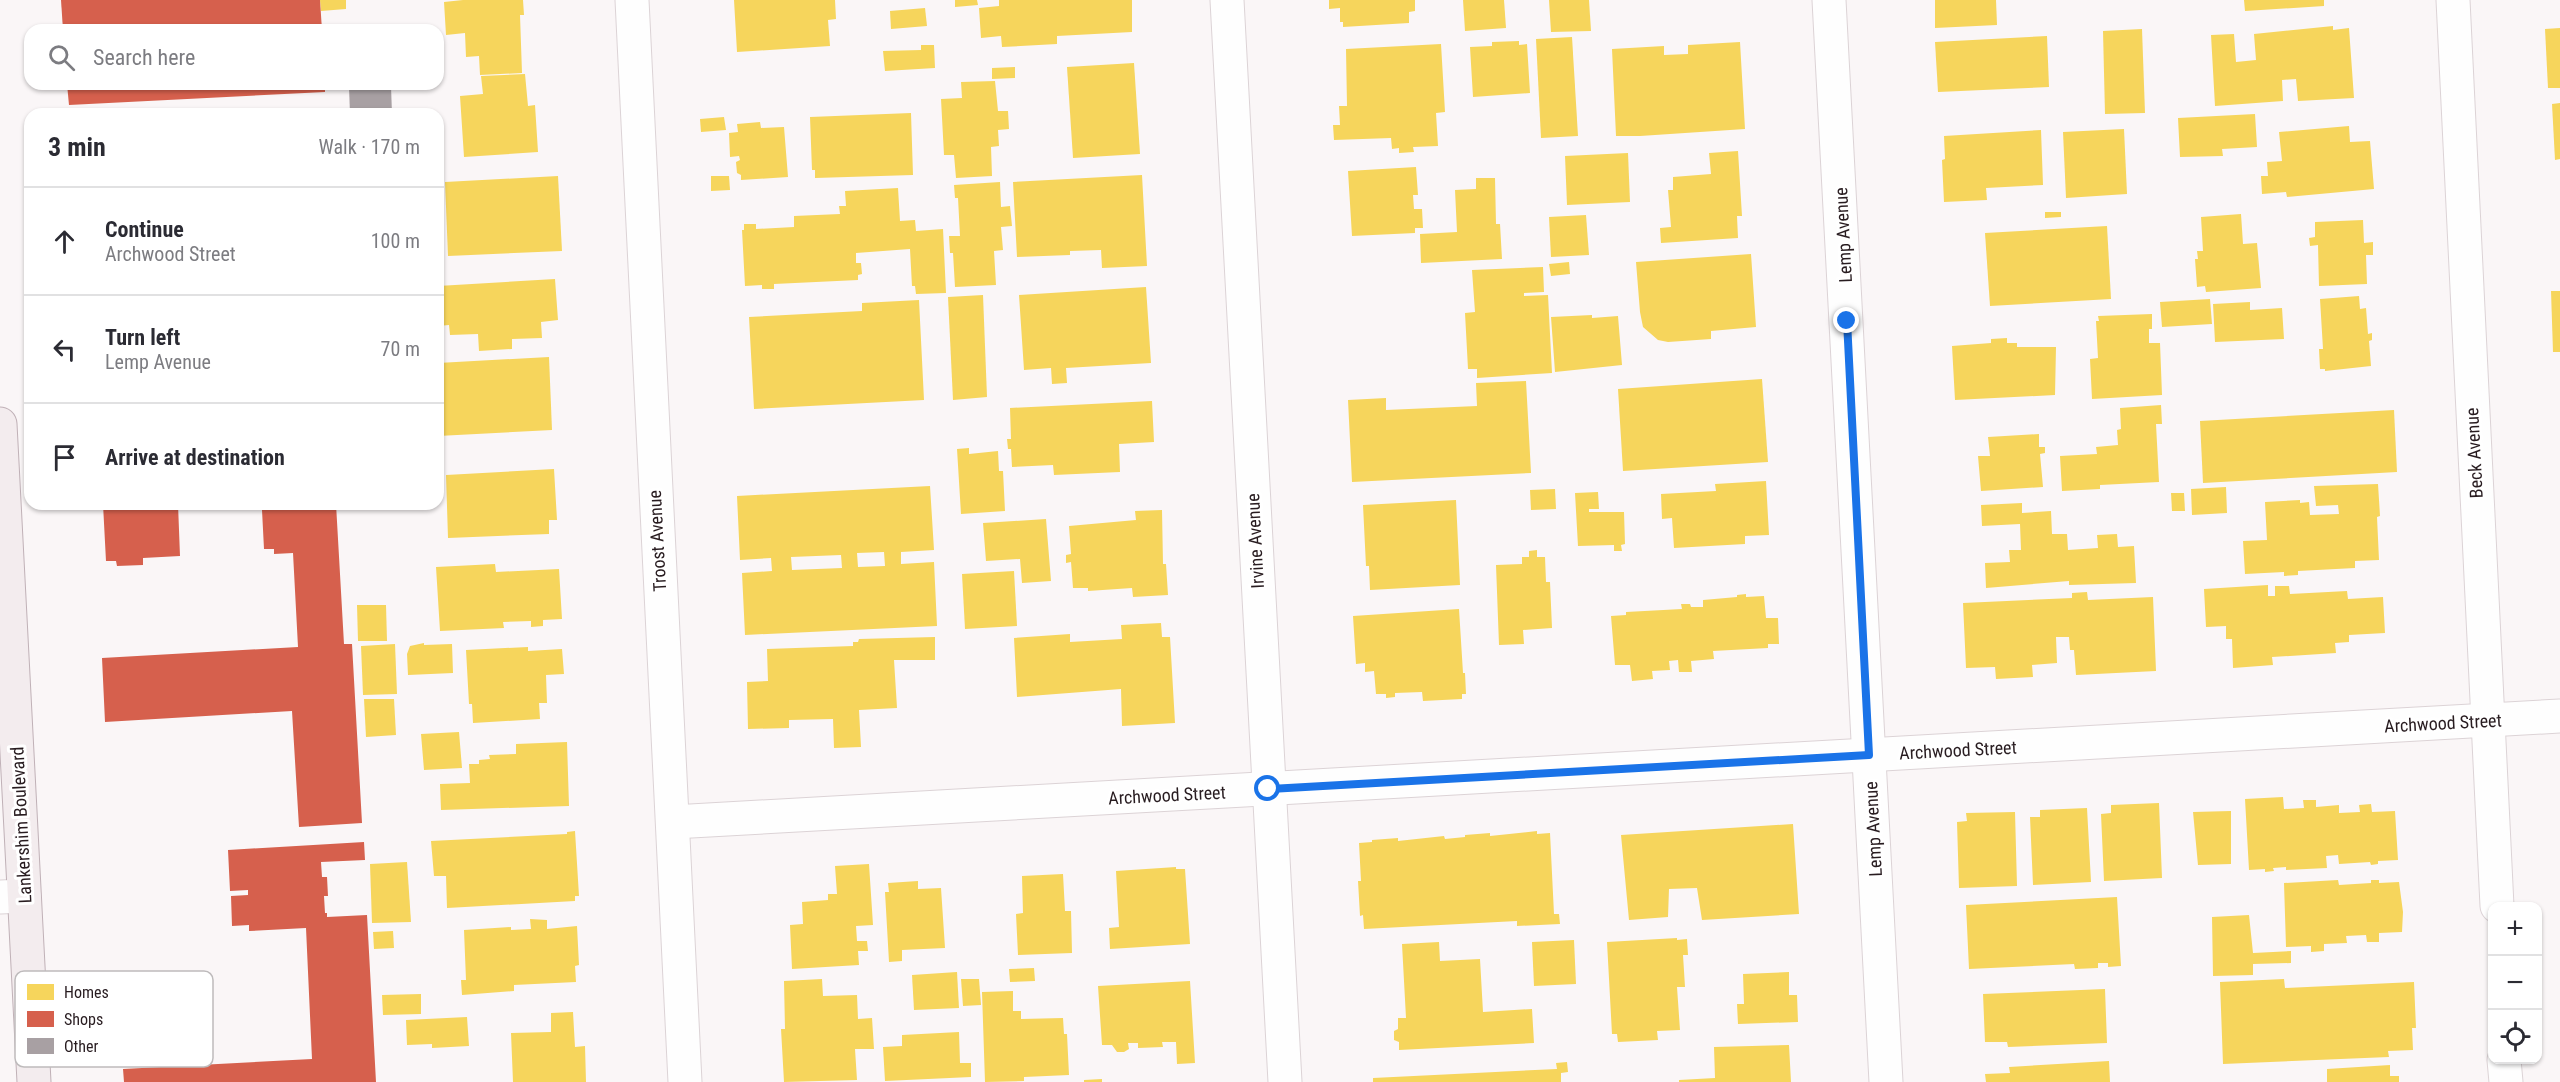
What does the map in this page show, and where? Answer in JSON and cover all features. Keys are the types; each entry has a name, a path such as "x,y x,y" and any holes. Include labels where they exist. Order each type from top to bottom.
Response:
{"main road":[{"name":"Lankershim Boulevard","path":"0,424 12,897 21,971"},
{"name":"Lankershim Boulevard","path":"32,1067 34,1082"}],"street":[{"name":"Troost Avenue","path":"632,0 686,1082"},
{"name":"Irvine Avenue","path":"1227,0 1284,1082"},
{"name":"Lemp Avenue","path":"1829,0 1886,1082"},
{"name":"Beck Avenue","path":"2453,0 2497,902"},
{"name":"Archwood Street","path":"673,822 2560,716"},
{"path":"2504,1064 2506,1082"}],"building: Homes":[{"path":"320,0 346,0 346,9 321,11"},
{"path":"523,0 524,15 520,15 522,73 480,75 479,56 466,57 465,33 446,35 444,2"},
{"path":"734,0 835,0 836,19 828,20 830,46 737,52"},
{"path":"955,0 977,0 978,5 955,7"},
{"path":"999,0 1132,0 1132,32 1057,36 1057,44 1002,47 1001,36 981,38 979,8 999,6"},
{"path":"1329,0 1415,0 1415,11 1409,12 1409,23 1343,27 1343,22 1340,22 1340,8 1329,9"},
{"path":"1463,0 1504,0 1506,28 1465,31"},
{"path":"1549,0 1589,0 1591,31 1551,32"},
{"path":"1935,0 1996,0 1997,25 1935,28"},
{"path":"2244,0 2324,0 2324,6 2245,11"},
{"path":"925,8 927,26 891,29 890,11"},
{"path":"2333,26 2333,30 2349,28 2354,98 2298,101 2296,79 2282,80 2283,101 2215,106 2211,35 2234,34 2236,62 2256,60 2254,34"},
{"path":"2560,28 2560,88 2548,88 2545,29"},
{"path":"2142,29 2145,113 2105,114 2103,31"},
{"path":"2047,36 2049,87 1938,92 1935,42"},
{"path":"1572,37 1578,136 1541,138 1536,39"},
{"path":"1519,41 1519,45 1527,44 1530,93 1473,97 1470,47 1492,46 1492,42"},
{"path":"1740,42 1745,129 1616,136 1612,49 1664,46 1664,55 1688,54 1688,45"},
{"path":"1441,44 1445,112 1436,113 1438,146 1413,147 1414,152 1399,153 1399,148 1392,149 1391,138 1334,140 1333,125 1340,125 1339,106 1347,106 1346,49"},
{"path":"921,45 934,45 935,68 885,71 883,51 921,50"},
{"path":"1134,63 1140,154 1073,158 1067,67"},
{"path":"1015,67 1015,78 992,79 992,68"},
{"path":"525,74 528,106 535,105 538,152 464,157 460,96 483,94 481,76"},
{"path":"995,81 998,111 1008,111 1009,129 998,130 999,146 991,147 992,176 956,178 954,155 944,155 941,99 962,98 961,82"},
{"path":"2560,103 2560,159 2555,160 2552,104"},
{"path":"911,113 913,175 815,178 815,170 812,170 810,117"},
{"path":"2255,114 2257,147 2222,149 2223,156 2180,157 2178,118"},
{"path":"724,117 726,130 701,132 700,119"},
{"path":"760,122 761,128 784,127 788,177 741,180 741,175 737,173 736,162 740,160 739,156 730,157 729,133 738,132 737,124"},
{"path":"2349,126 2350,142 2370,141 2374,189 2287,197 2286,192 2262,194 2261,176 2268,176 2267,162 2282,161 2279,132"},
{"path":"2124,129 2127,194 2066,198 2063,132"},
{"path":"2041,130 2043,185 1986,188 1987,200 1944,202 1942,160 1945,159 1944,136"},
{"path":"1738,151 1742,216 1737,216 1738,238 1661,243 1660,228 1671,227 1668,190 1673,190 1673,177 1711,174 1709,153"},
{"path":"1628,153 1630,202 1567,205 1565,156"},
{"path":"1416,167 1418,195 1413,195 1414,209 1422,209 1423,228 1415,228 1415,233 1352,236 1348,171"},
{"path":"1142,175 1147,266 1102,268 1101,250 1070,251 1070,255 1017,257 1013,182"},
{"path":"558,176 562,251 448,256 445,182"},
{"path":"711,176 729,176 730,190 711,191"},
{"path":"1476,178 1495,178 1496,224 1500,224 1502,259 1421,263 1420,234 1457,232 1455,190 1476,189"},
{"path":"1000,182 1001,207 1010,206 1012,226 1001,227 1003,250 994,251 996,285 955,287 953,253 950,253 949,236 960,236 958,198 955,198 954,185"},
{"path":"898,188 900,221 915,220 916,231 943,229 946,293 916,294 915,286 912,286 910,249 856,253 856,263 861,263 862,274 858,275 858,280 774,284 774,289 762,289 762,285 745,286 742,230 744,230 744,224 756,224 756,229 794,227 794,216 840,214 839,206 846,206 845,191"},
{"path":"2045,212 2061,212 2061,217 2045,218"},
{"path":"2241,214 2243,244 2257,243 2261,288 2206,292 2205,286 2197,287 2195,259 2198,259 2197,251 2203,251 2201,217"},
{"path":"1586,215 1589,255 1551,257 1549,217"},
{"path":"2363,220 2364,243 2373,242 2373,255 2366,255 2367,284 2319,286 2318,245 2310,246 2309,238 2315,237 2315,222"},
{"path":"2107,226 2111,299 1990,306 1985,233"},
{"path":"1751,254 1756,327 1711,331 1711,339 1668,342 1658,340 1643,327 1636,262"},
{"path":"1569,262 1570,274 1551,276 1549,264"},
{"path":"1543,267 1544,292 1524,293 1524,296 1548,295 1552,373 1477,378 1477,369 1468,369 1465,313 1475,312 1472,270"},
{"path":"555,279 558,320 541,322 542,338 512,339 512,349 479,351 478,334 450,335 449,325 444,325 444,286"},
{"path":"1146,287 1151,363 1066,368 1067,383 1052,384 1051,368 1024,370 1019,295"},
{"path":"2551,291 2560,291 2560,352 2553,352"},
{"path":"983,295 987,397 953,400 948,297"},
{"path":"2359,296 2360,309 2366,308 2368,334 2372,333 2372,340 2369,341 2371,366 2325,371 2325,369 2320,369 2319,349 2323,349 2320,299"},
{"path":"2210,299 2212,324 2162,327 2160,302"},
{"path":"919,300 924,400 754,409 749,317 862,311 862,303"},
{"path":"2250,302 2250,310 2282,308 2284,339 2215,342 2213,304"},
{"path":"2152,314 2149,343 2160,343 2162,395 2092,399 2090,359 2098,358 2096,321 2099,321 2098,316"},
{"path":"1592,315 1592,318 1618,316 1622,365 1555,372 1551,317"},
{"path":"2007,338 2007,343 2017,343 2017,347 2056,347 2055,395 1955,400 1952,346 1991,343 1991,339"},
{"path":"549,357 552,430 444,436 444,363"},
{"path":"1762,379 1768,462 1623,471 1618,389"},
{"path":"1526,381 1531,473 1352,482 1348,400 1386,398 1386,410 1477,406 1476,383"},
{"path":"1152,401 1154,442 1119,444 1120,472 1054,475 1053,465 1012,467 1011,449 1008,449 1007,439 1011,439 1010,408"},
{"path":"2161,405 2162,424 2156,424 2159,482 2100,485 2100,489 2062,491 2060,456 2097,454 2096,447 2118,445 2117,430 2121,429 2120,408"},
{"path":"2394,410 2397,472 2203,483 2200,421"},
{"path":"2039,434 2039,447 2045,447 2045,453 2040,454 2043,487 1981,491 1978,456 1990,456 1988,437"},
{"path":"969,448 969,454 998,451 999,471 1003,471 1005,511 961,514 957,449"},
{"path":"554,469 557,520 549,520 549,534 448,538 446,475"},
{"path":"1766,481 1769,535 1745,536 1745,544 1674,548 1672,518 1662,519 1661,494 1716,491 1715,484"},
{"path":"2378,484 2379,560 2355,561 2355,568 2298,571 2298,575 2284,576 2284,572 2245,574 2243,541 2267,540 2265,502 2300,500 2300,503 2309,502 2310,515 2339,514 2338,505 2316,506 2314,486"},
{"path":"930,486 934,550 901,552 901,564 934,562 937,626 745,635 742,573 772,571 771,558 740,560 737,496","holes":["884,552 885,566 858,567 857,553","841,555 842,568 792,570 791,557"]},
{"path":"2226,487 2227,513 2192,515 2191,489"},
{"path":"1555,489 1556,509 1531,510 1530,490"},
{"path":"1598,492 1599,509 1589,509 1589,512 1624,512 1625,544 1621,545 1622,551 1614,551 1614,545 1578,546 1575,493"},
{"path":"2171,493 2184,493 2185,511 2172,511"},
{"path":"1456,500 1460,585 1370,590 1369,566 1366,566 1363,505"},
{"path":"2022,503 2022,513 2051,511 2052,534 2067,534 2068,550 2098,548 2097,535 2117,534 2118,547 2134,546 2136,583 2069,585 2069,581 1986,588 1985,563 2010,562 2009,550 2021,550 2020,524 1982,526 1981,505"},
{"path":"1162,510 1163,564 1166,564 1168,595 1133,597 1132,588 1088,591 1088,588 1073,588 1071,562 1066,563 1066,555 1071,554 1069,526 1136,520 1135,511"},
{"path":"1046,519 1051,581 1022,583 1020,559 986,561 983,523"},
{"path":"1537,550 1537,557 1545,557 1546,582 1550,582 1552,628 1523,630 1524,644 1499,645 1496,565 1522,564 1522,557 1529,557 1529,551"},
{"path":"495,564 496,572 559,569 562,619 543,620 543,626 531,627 531,621 503,622 504,628 440,631 436,567"},
{"path":"1014,571 1017,626 965,629 962,574"},
{"path":"2268,585 2268,596 2275,596 2275,586 2289,586 2290,594 2347,591 2348,599 2383,597 2385,633 2349,635 2349,642 2335,643 2336,653 2272,657 2273,665 2233,668 2232,639 2226,639 2226,626 2206,627 2204,589"},
{"path":"2087,592 2088,600 2153,597 2156,671 2076,675 2074,650 2070,650 2069,637 2056,637 2057,663 2032,665 2033,677 1996,679 1995,667 1966,668 1963,603 2072,598 2072,593"},
{"path":"1746,594 1746,597 1764,596 1766,618 1778,618 1779,644 1768,644 1768,648 1713,651 1714,659 1691,661 1692,672 1679,672 1678,660 1669,661 1670,670 1652,671 1653,679 1632,681 1630,665 1615,665 1611,616 1626,615 1626,612 1682,609 1681,604 1703,607 1703,600"},
{"path":"357,605 386,605 387,641 358,641"},
{"path":"1459,609 1466,694 1462,694 1462,699 1423,701 1422,692 1395,693 1395,697 1386,698 1386,694 1376,694 1374,671 1365,672 1365,663 1356,664 1353,616"},
{"path":"1161,623 1162,637 1170,637 1175,723 1122,726 1121,689 1017,697 1014,638 1070,634 1070,642 1122,639 1121,625"},
{"path":"935,637 935,660 894,660 897,708 859,710 861,747 834,748 833,719 789,720 789,728 748,729 747,682 768,681 767,649 853,646 853,642 858,642 859,639"},
{"path":"424,643 424,645 452,644 453,673 408,675 407,654 410,646"},
{"path":"395,644 397,694 363,695 361,646"},
{"path":"528,647 528,651 562,649 564,674 546,675 547,703 539,703 540,719 473,723 472,704 469,704 466,650"},
{"path":"364,699 394,699 396,735 366,737"},
{"path":"459,732 462,768 424,770 421,734"},
{"path":"567,742 569,806 441,810 440,784 470,783 469,764 479,764 479,760 490,759 489,755 516,754 516,744"},
{"path":"2283,797 2284,809 2304,808 2303,800 2316,800 2316,807 2339,805 2339,813 2360,812 2359,805 2371,804 2372,812 2395,811 2398,860 2378,861 2378,864 2371,865 2370,862 2339,864 2338,855 2326,856 2327,868 2286,870 2286,867 2273,868 2274,871 2265,872 2265,869 2249,870 2245,799"},
{"path":"2159,803 2162,878 2104,881 2101,814 2111,813 2111,805"},
{"path":"2087,808 2091,882 2033,885 2030,817 2040,817 2040,810"},
{"path":"2231,811 2231,864 2198,865 2193,812"},
{"path":"2015,812 2017,886 1959,888 1957,822 1967,821 1966,813"},
{"path":"1793,824 1799,914 1702,920 1697,888 1669,889 1668,917 1629,920 1621,835"},
{"path":"575,831 579,896 575,896 575,901 447,908 446,876 434,876 431,841 567,834 567,832"},
{"path":"1537,831 1537,834 1550,833 1554,914 1559,914 1560,924 1517,926 1517,921 1364,929 1363,915 1360,916 1359,843 1398,838 1398,841 1444,836 1445,839 1465,837 1465,835 1490,833 1490,836"},
{"path":"407,862 411,922 372,923 370,864"},
{"path":"869,864 873,925 856,926 857,941 867,941 868,951 858,951 859,965 792,969 790,925 803,924 802,902 828,900 828,894 837,894 835,866"},
{"path":"1176,867 1176,869 1185,869 1190,944 1110,949 1109,928 1119,927 1116,871"},
{"path":"1063,874 1065,911 1071,911 1072,953 1018,955 1016,914 1023,913 1022,876"},
{"path":"2338,880 2339,885 2371,883 2371,880 2379,880 2379,883 2399,882 2403,912 2402,932 2379,933 2379,942 2367,942 2366,935 2346,936 2347,943 2324,944 2324,951 2311,952 2311,946 2286,947 2284,883"},
{"path":"918,881 918,889 941,888 945,948 902,950 902,961 889,962 885,892 889,892 888,883"},
{"path":"2117,897 2121,966 2108,967 2108,963 2098,963 2098,968 2075,969 2074,964 1969,969 1966,905"},
{"path":"2249,915 2253,953 2291,951 2291,963 2253,964 2253,975 2213,976 2212,917"},
{"path":"530,919 547,920 547,929 577,926 579,965 575,966 576,982 514,985 514,991 462,995 461,980 466,980 464,930 511,927 511,930 531,929"},
{"path":"393,931 394,948 374,949 373,932"},
{"path":"1677,938 1677,940 1687,939 1688,955 1683,955 1685,987 1677,987 1680,1030 1657,1031 1658,1040 1618,1042 1617,1034 1612,1034 1607,942"},
{"path":"1574,940 1576,984 1534,986 1532,942"},
{"path":"1439,942 1440,961 1480,959 1483,1012 1532,1009 1534,1043 1399,1050 1399,1042 1394,1040 1394,1031 1398,1029 1398,1018 1406,1018 1402,944"},
{"path":"1034,968 1035,981 1010,982 1009,969"},
{"path":"957,972 959,1008 914,1010 912,975"},
{"path":"1789,972 1789,995 1797,995 1798,1022 1738,1024 1737,1004 1744,1004 1743,974"},
{"path":"822,979 823,996 857,995 858,1019 872,1018 874,1049 855,1049 857,1080 784,1082 781,1029 785,1029 784,981"},
{"path":"961,979 979,979 981,1005 963,1006"},
{"path":"2284,979 2285,988 2414,982 2416,1028 2412,1028 2413,1050 2388,1051 2389,1057 2223,1064 2220,982"},
{"path":"1190,981 1195,1063 1177,1064 1176,1042 1162,1042 1163,1047 1138,1048 1138,1043 1128,1043 1129,1049 1124,1052 1117,1052 1112,1045 1102,1045 1098,986"},
{"path":"2105,989 2107,1043 2008,1047 2007,1042 1985,1042 1983,994"},
{"path":"1013,991 1013,1011 1021,1011 1021,1019 1063,1018 1064,1034 1067,1034 1069,1075 1024,1077 1024,1081 985,1082 982,992"},
{"path":"421,994 421,1014 383,1015 382,995"},
{"path":"573,1012 575,1047 585,1046 586,1082 513,1082 511,1033 551,1032 551,1013"},
{"path":"467,1017 469,1046 432,1048 432,1044 407,1045 406,1020"},
{"path":"959,1032 960,1063 971,1063 971,1077 885,1081 883,1047 902,1046 902,1035"},
{"path":"1789,1045 1791,1082 1679,1082 1679,1080 1715,1078 1714,1047"},
{"path":"2109,1061 2110,1082 1986,1082 1985,1074 2010,1073 2009,1067"},
{"path":"1567,1062 1568,1072 1561,1073 1561,1082 1373,1082 1373,1078 1557,1069 1556,1063"},
{"path":"2390,1065 2390,1076 2399,1076 2399,1082 2327,1082 2327,1069"},
{"path":"1102,1079 1102,1082 1084,1082 1084,1080"}],"building: Shops":[{"path":"61,0 320,0 322,24 63,24"},
{"path":"68,90 325,90 325,92 69,105"},
{"path":"103,510 178,510 180,556 143,558 143,565 117,566 116,561 106,561"},
{"path":"262,510 336,510 344,644 352,644 362,823 299,827 292,711 105,722 102,658 298,647 293,553 274,554 274,549 264,549"},
{"path":"364,842 365,860 321,862 322,877 327,877 328,896 324,896 327,917 367,915 376,1082 124,1082 123,1069 213,1067 213,1064 312,1059 306,928 249,931 249,925 232,926 231,896 248,895 248,890 230,891 228,850"}],"building: Other":[{"path":"349,90 391,90 392,108 350,108"}],"route":[{"path":"1268,789 1869,755 1847,321"}]}
